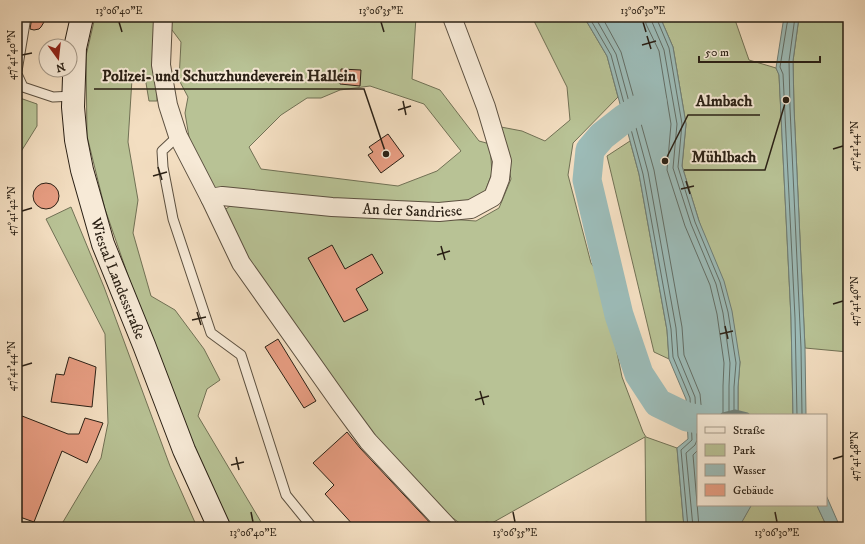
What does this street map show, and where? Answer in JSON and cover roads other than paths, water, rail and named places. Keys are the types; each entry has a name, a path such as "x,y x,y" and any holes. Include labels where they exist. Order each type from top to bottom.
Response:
{"main road":[{"name":"Wiestal Landesstraße","path":"82,17 75,48 74,96 76,140 82,170 103,244 144,344 184,450 219,527"}],"street":[{"path":"164,17 162,65 168,105 178,136 241,263 368,441 448,527"},
{"name":"An der Sandriese","path":"210,198 222,196 332,207 439,212 471,209 492,197 500,179 502,161 486,107 452,17"}],"lane":[{"path":"17,71 26,17"},
{"path":"17,74 23,87 53,97 74,96"},
{"path":"178,136 162,151 163,167 173,219 211,333 241,355 286,495 312,527"}],"water":[{"path":"584,17 660,17 673,47 686,124 682,166 699,221 724,281 732,311 740,362 738,414 697,414 697,506 751,506 739,527 684,527 677,448 688,439 686,399 669,359 667,330 639,174 607,56"},
{"path":"786,17 799,17 793,61 805,348 806,414 793,414 791,318 779,75 776,68 783,23"},
{"path":"827,497 840,527 827,527 817,506 827,506"}],"waterway":[{"path":"652,101 625,118 602,136 590,150 587,180 619,315 639,374 658,403 687,417 697,419"},
{"path":"727,414 735,412 743,414"}],"place":[{"name":"Mühlbach","path":"786,100"},
{"name":"Polizei- und Schutzhundeverein Hallein","path":"386,154"},
{"name":"Almbach","path":"665,161"}]}
